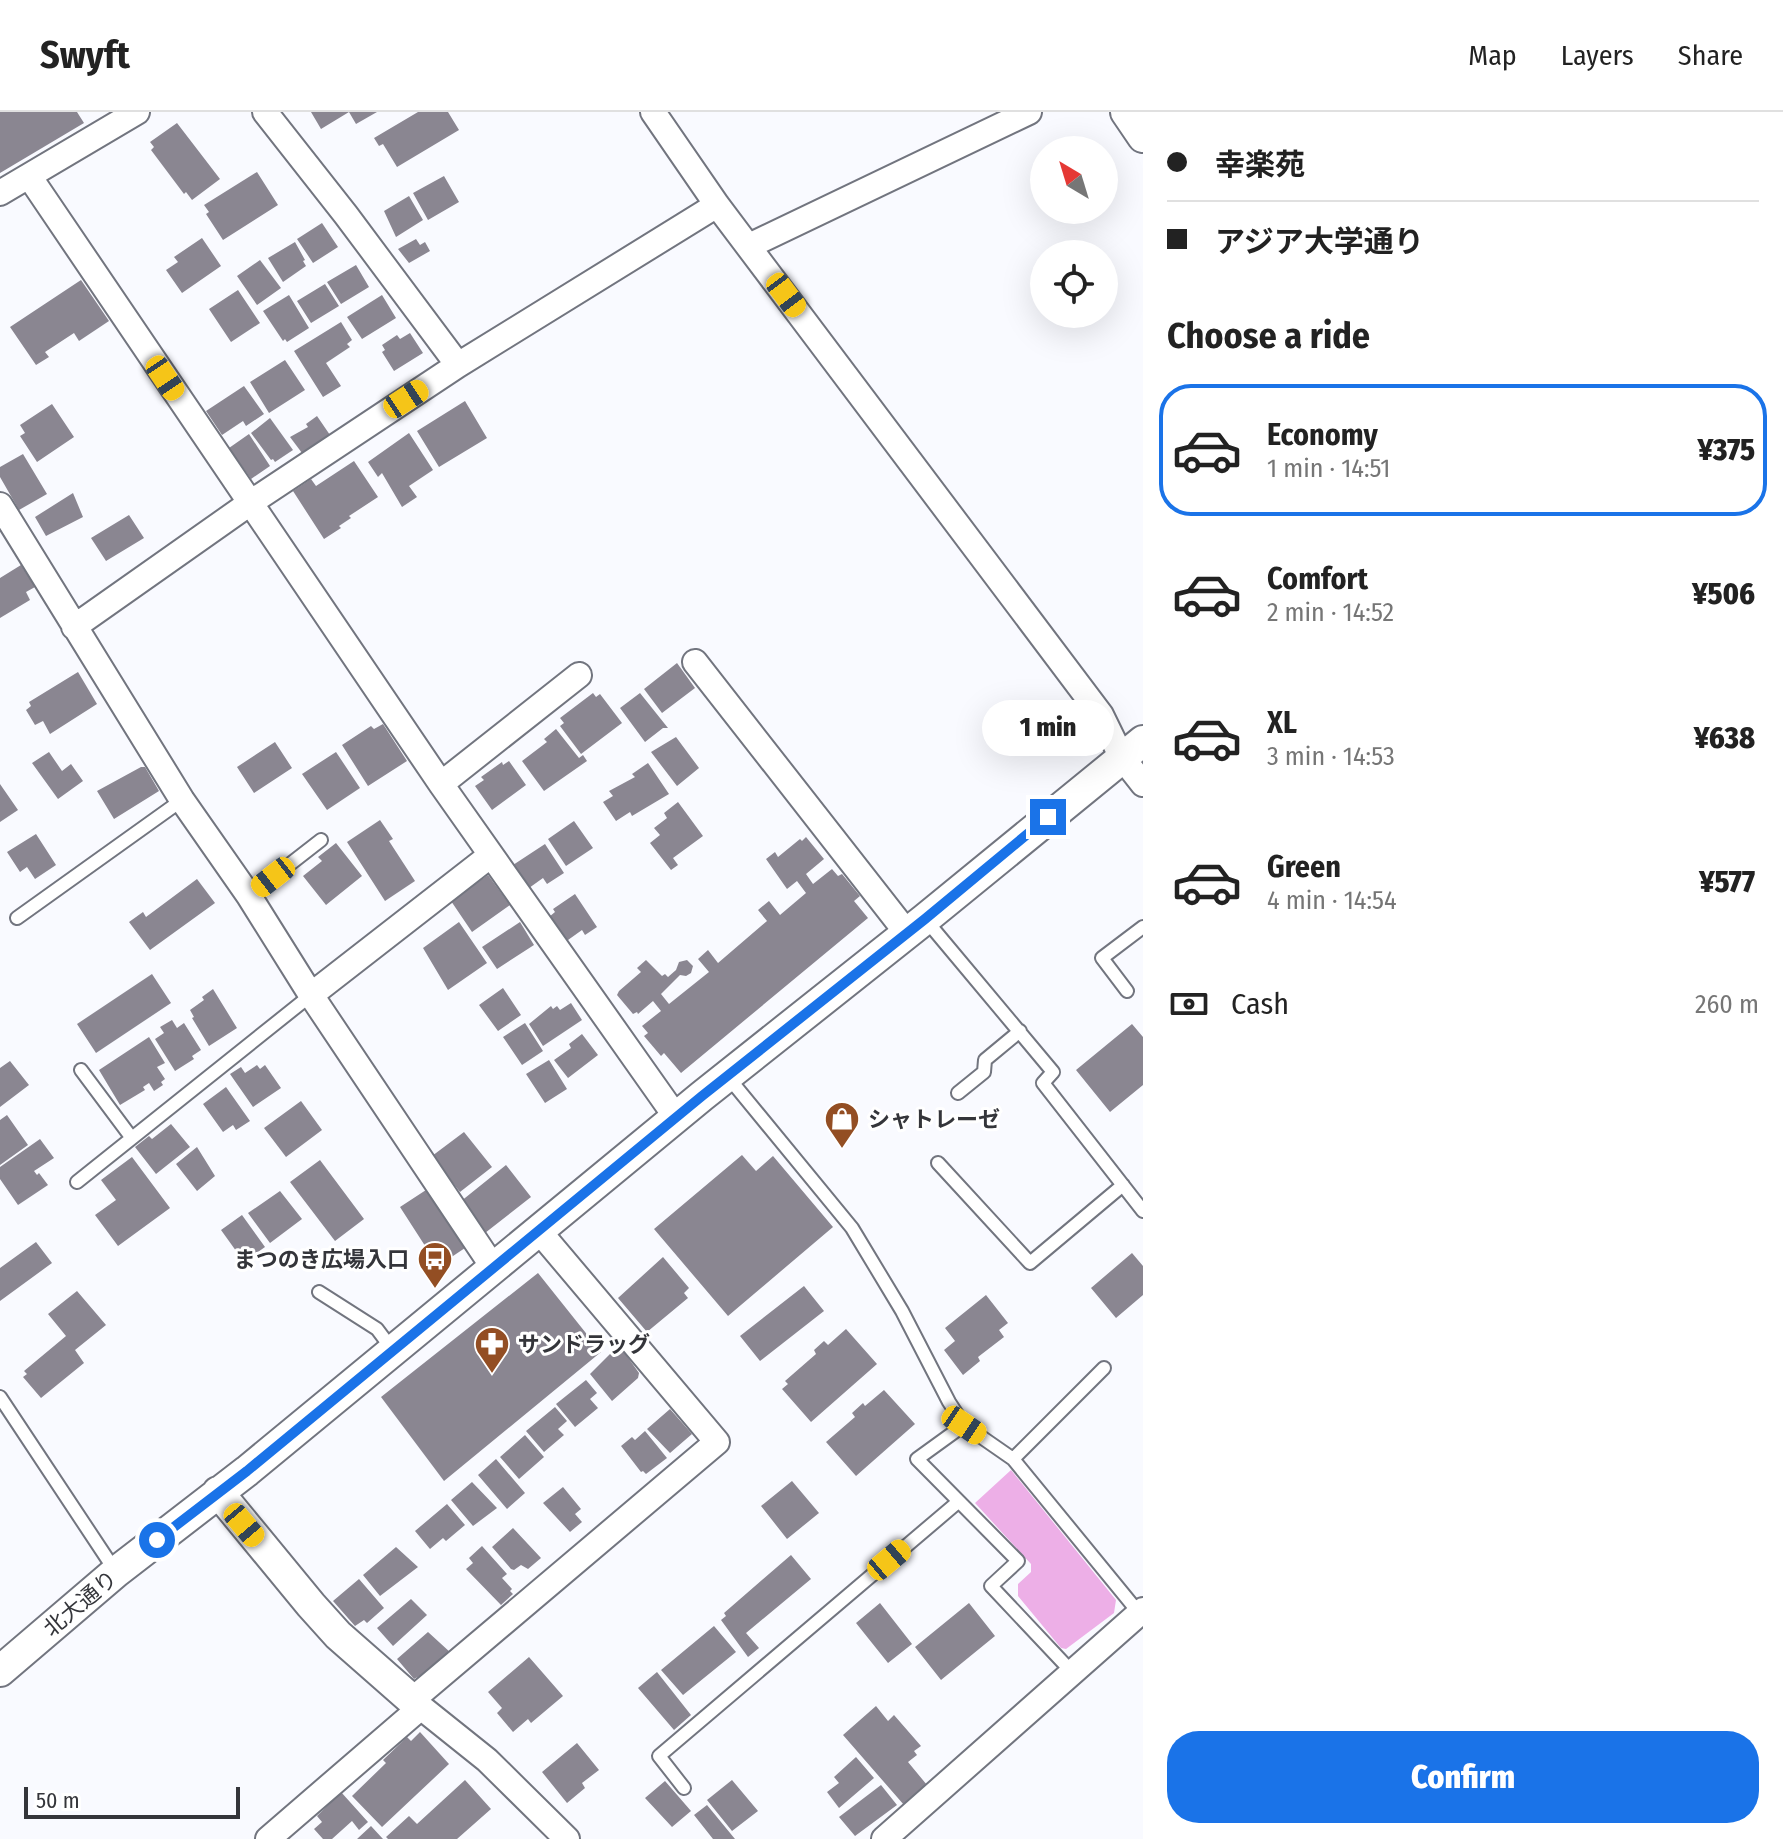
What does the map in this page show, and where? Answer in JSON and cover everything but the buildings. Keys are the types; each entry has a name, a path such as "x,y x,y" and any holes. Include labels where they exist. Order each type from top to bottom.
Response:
{"street":[{"path":"0,193 137,112"},
{"path":"265,112 458,365"},
{"path":"653,112 717,205 1101,715 1132,748 1143,784"},
{"path":"749,246 1029,112"},
{"path":"1126,112 1143,137"},
{"path":"29,176 441,784 676,1117"},
{"path":"74,627 250,503 458,365 717,205"},
{"path":"0,505 182,800 249,896 311,995 493,1267"},
{"path":"695,662 916,926"},
{"path":"441,784 579,675"},
{"name":"北大通り","path":"0,1671 116,1572 247,1471 392,1349 1132,748"},
{"path":"311,995 491,855"},
{"path":"268,1839 416,1704 717,1442 538,1230"},
{"path":"218,1492 338,1635 416,1704 487,1760 567,1839"},
{"path":"884,1839 1141,1612"}],"lane":[{"path":"17,918 182,800"},
{"path":"249,896 321,840"},
{"path":"916,926 1020,1031 1053,1072 1043,1083 1143,1211"},
{"path":"1127,991 1102,958 1143,927"},
{"path":"77,1182 311,995"},
{"path":"958,1093 984,1072 985,1060 1020,1031"},
{"path":"81,1070 131,1137"},
{"path":"727,1076 852,1228 902,1311 964,1425 1013,1459 1141,1612"},
{"path":"938,1163 1030,1263 1123,1185"},
{"path":"319,1292 377,1329 392,1349"},
{"path":"1013,1459 1104,1368"},
{"path":"0,1397 116,1572"},
{"path":"964,1425 917,1459 1018,1561 991,1586 1072,1672"},
{"path":"684,1788 659,1756 958,1502"}],"shaded area":[{"path":"1011,1470 1116,1600 1114,1613 1066,1649 1061,1648 1018,1596 1018,1584 1031,1572 1031,1564 975,1503"}],"place":[{"name":"シャトレーゼ","path":"842,1150"},
{"name":"まつのき広場入口","path":"435,1290"},
{"name":"サンドラッグ","path":"492,1375"}],"route":[{"path":"157,1540 247,1471 392,1349 1048,817"}]}
